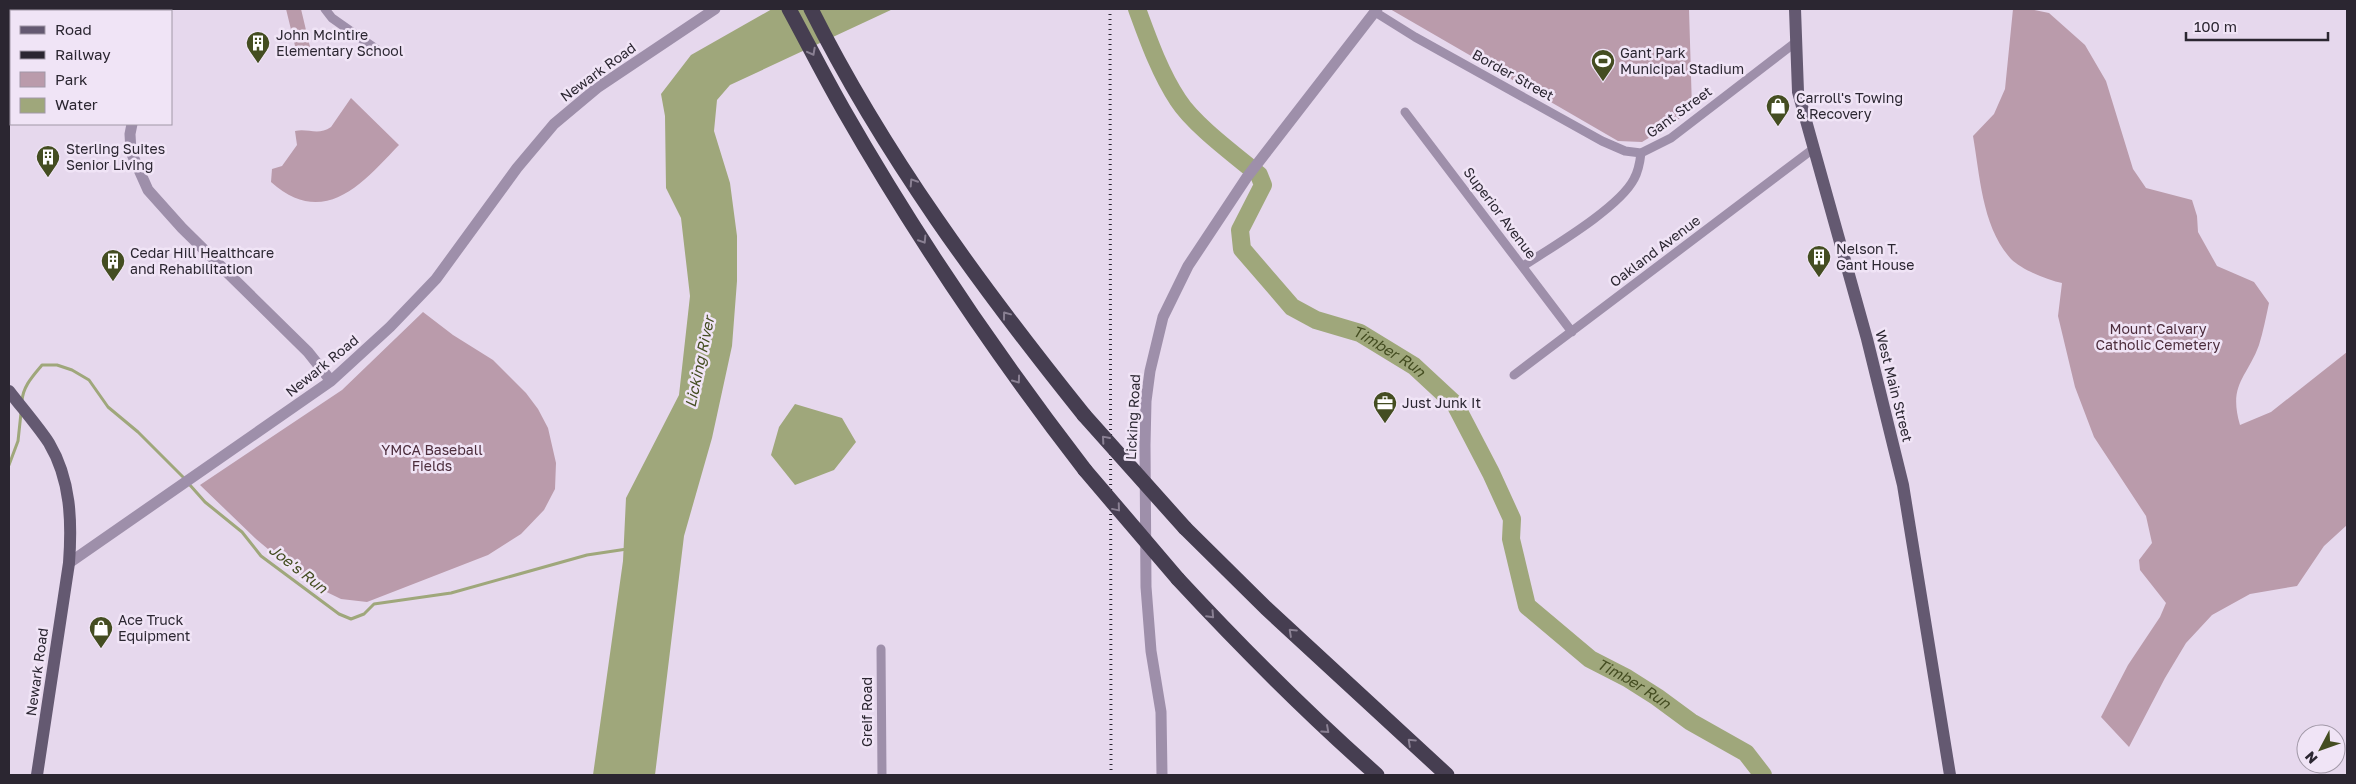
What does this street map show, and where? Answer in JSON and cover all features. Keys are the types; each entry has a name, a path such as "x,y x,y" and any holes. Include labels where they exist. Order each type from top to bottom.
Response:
{"highway":[{"path":"789,9 843,109 985,335 1085,470 1178,579 1243,649 1315,720 1377,775"},
{"path":"811,9 860,100 934,215 981,282 1084,415 1185,528 1266,608 1447,775"}],"main road":[{"name":"West Main Street","path":"1795,9 1798,92 1867,339 1903,485 1950,775"},
{"path":"9,391 42,433 59,464 65,482 70,523 68,563"},
{"name":"Newark Road","path":"37,775 68,563"}],"street":[{"path":"325,9 332,18 379,51"},
{"name":"Newark Road","path":"68,563 331,381 365,352 436,279 517,168 554,124 597,88 715,9"},
{"name":"Border Street","path":"1376,10 1415,37 1602,141 1625,151 1641,152"},
{"name":"Licking Road","path":"1162,775 1161,712 1151,651 1146,587 1145,445 1146,401 1150,372 1163,317 1188,266 1247,177 1376,10"},
{"name":"Gant Street","path":"1523,266 1617,201 1634,179 1640,164 1641,152 1671,138 1796,42"},
{"name":"Superior Avenue","path":"1405,112 1572,332"},
{"path":"132,125 130,152 148,190 176,221 308,352 331,381"},
{"name":"Oakland Avenue","path":"1514,375 1813,149"},
{"name":"Greif Road","path":"881,649 882,775"}],"green space":[{"path":"286,9 301,9 310,47 296,50"},
{"name":"Gant Park Municipal Stadium","path":"1390,9 1689,9 1692,109 1672,124 1642,142 1618,141"},
{"name":"Mount Calvary Catholic Cemetery","path":"2013,9 2029,9 2049,13 2085,45 2106,81 2133,169 2146,188 2192,200 2197,216 2198,232 2217,266 2254,282 2269,303 2259,345 2240,382 2238,390 2236,400 2240,425 2271,412 2347,352 2347,525 2324,546 2297,586 2250,594 2212,615 2186,643 2165,678 2129,747 2101,717 2128,665 2160,617 2166,603 2140,570 2139,560 2152,543 2146,516 2094,437 2075,387 2058,316 2062,283 2028,271 2011,259 2001,246 1988,217 1978,168 1973,136 1994,114 2005,89"},
{"path":"351,98 399,145 385,160 356,186 341,196 325,201 308,202 290,196 271,182 272,169 282,166 297,145 295,131 326,130 331,127"},
{"name":"YMCA Baseball Fields","path":"423,312 453,335 493,360 526,393 538,409 548,428 556,463 555,489 544,510 521,534 488,555 367,602 341,599 310,584 256,539 200,485 342,390"}],"water":[{"name":"Licking River","path":"772,9 893,9 730,85 717,100 714,131 730,183 737,236 737,281 732,346 712,438 684,536 655,775 593,775 623,561 626,498 679,395 690,296 681,218 666,188 665,116 661,94 691,55"},
{"path":"795,404 842,418 856,442 834,470 795,485 771,455 779,427"}],"waterway":[{"name":"Timber Run","path":"1137,9 1160,67 1185,110 1204,129 1259,175 1263,185 1240,230 1242,249 1292,307 1316,320 1360,333 1414,366 1455,404 1491,473 1512,519 1511,539 1527,606 1590,659 1627,678 1691,722 1746,753 1763,775"},
{"name":"Joe's Run","path":"22,401 26,386 42,365 57,365 72,370 89,380 108,407 138,432 185,479"},
{"name":"Joe's Run","path":"9,465 18,441 21,413"},
{"name":"Joe's Run","path":"189,484 205,502 242,532 261,556 339,614 351,619 364,614 374,604 451,593 587,555 627,549"}],"railway":[{"path":"1110,9 1111,775"}],"place":[{"name":"John McIntire Elementary School","path":"258,64"},
{"name":"Gant Park Municipal Stadium","path":"1603,82"},
{"name":"Carroll's Towing & Recovery","path":"1778,127"},
{"name":"Sterling Suites Senior Living","path":"48,178"},
{"name":"Nelson T. Gant House","path":"1819,278"},
{"name":"Cedar Hill Healthcare and Rehabilitation","path":"113,282"},
{"name":"Just Junk It","path":"1385,424"},
{"name":"Ace Truck Equipment","path":"101,649"}]}
